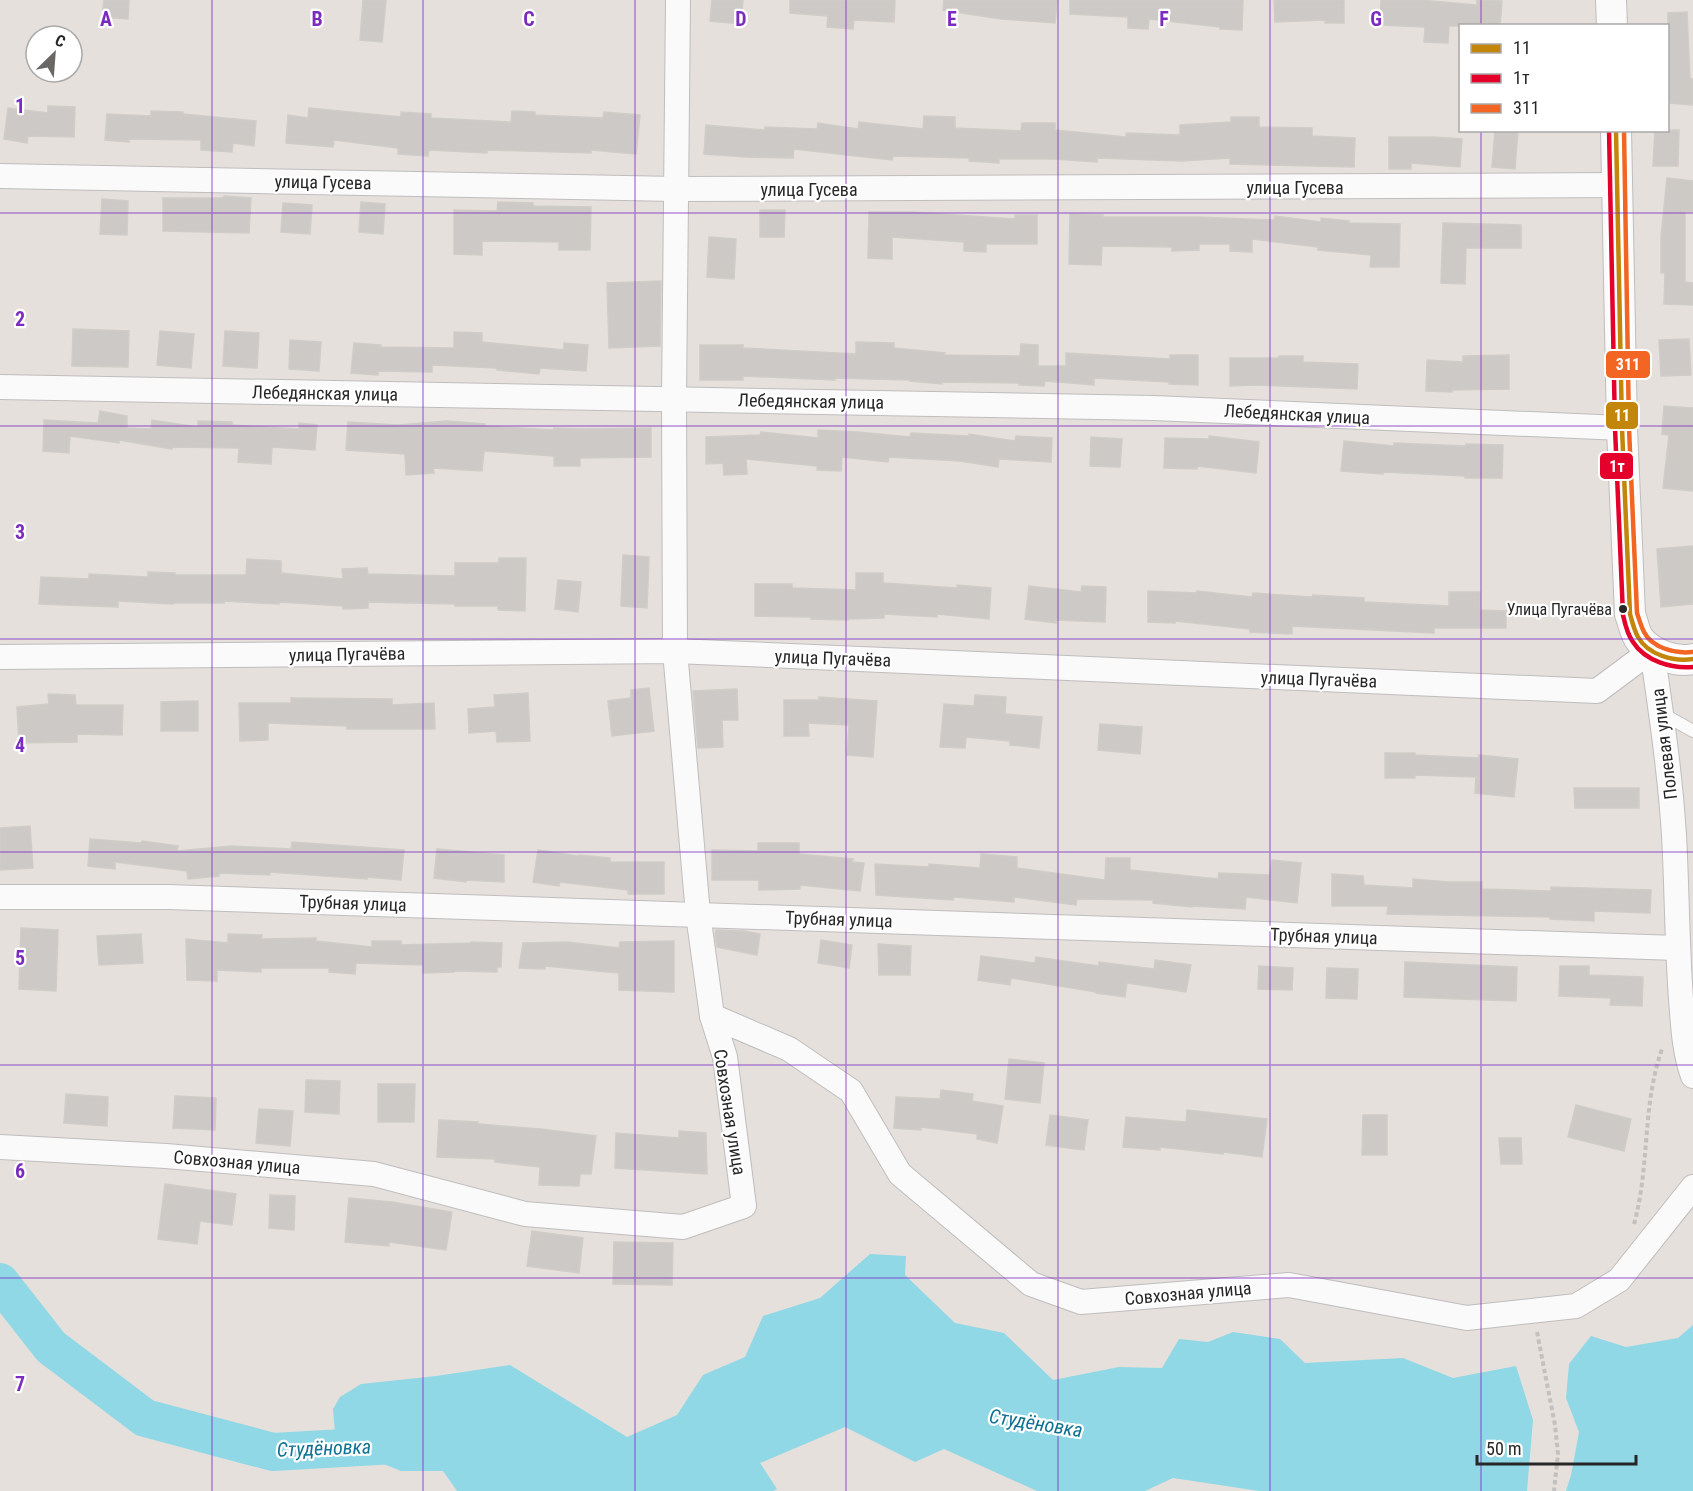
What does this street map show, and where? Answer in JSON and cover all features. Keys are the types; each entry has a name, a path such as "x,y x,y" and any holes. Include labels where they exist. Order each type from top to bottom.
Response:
{"street":[{"path":"678,0 674,399 675,651 698,914 712,1016"},
{"path":"1611,0 1612,24"},
{"name":"Полевая улица","path":"1616,132 1622,428 1630,614 1639,639 1652,650 1667,756 1674,836 1677,948 1683,1027 1693,1076"},
{"name":"улица Гусева","path":"0,176 676,189 1618,185"},
{"name":"Лебедянская улица","path":"0,387 1153,408 1622,428"},
{"path":"1652,650 1684,661 1693,659"},
{"name":"улица Пугачёва","path":"0,657 675,651 1597,691 1652,650"},
{"name":"Трубная улица","path":"0,897 168,897 1677,948"},
{"name":"Совхозная улица","path":"0,1147 166,1156 374,1174 525,1214 683,1227 744,1206 725,1057 712,1016"},
{"name":"Совхозная улица","path":"712,1016 789,1048 851,1091 900,1174 1031,1284 1081,1302 1289,1285 1467,1318 1576,1306 1619,1280 1693,1187"}],"lane":[{"path":"1661,713 1693,731"}],"path":[{"path":"1634,1225 1640,1203 1655,1069 1666,1039"},
{"path":"1533,1311 1555,1425 1558,1454 1554,1491"}],"water":[{"path":"870,1254 906,1256 905,1275 955,1323 1004,1333 1053,1380 1119,1367 1162,1368 1179,1339 1208,1342 1233,1332 1280,1339 1305,1363 1403,1358 1453,1378 1516,1366 1533,1420 1527,1491 1259,1491 1173,1478 1145,1491 1037,1491 944,1449 915,1462 845,1427 760,1463 777,1489 773,1491 457,1491 443,1471 401,1471 336,1445 333,1409 340,1397 361,1384 510,1365 627,1437 677,1415 703,1375 745,1357 763,1316 820,1298"},
{"path":"1693,1325 1693,1491 1566,1491 1579,1432 1566,1398 1569,1364 1591,1336 1626,1347 1678,1338"}],"building":[{"path":"104,0 129,0 128,19 102,17"},
{"path":"363,0 386,0 382,42 360,40"},
{"path":"712,0 743,0 741,24 710,21"},
{"path":"790,0 895,0 894,22 854,20 853,29 827,27 828,16 790,13"},
{"path":"944,0 1057,0 1055,23 1001,19 943,10"},
{"path":"1070,0 1243,0 1242,30 1149,19 1148,29 1128,28 1128,17 1070,14"},
{"path":"1274,0 1344,0 1344,23 1325,23 1325,20 1275,22"},
{"path":"1381,0 1420,0 1477,5 1477,0 1502,1 1500,24 1449,26 1448,43 1424,42 1425,27 1380,25"},
{"path":"1687,12 1693,105 1669,103 1668,13"},
{"path":"48,106 75,107 74,137 28,136 27,143 4,139 8,108 48,113"},
{"path":"309,108 401,117 401,112 431,114 431,118 511,122 512,111 535,112 535,115 603,118 604,112 640,115 636,154 591,150 591,153 487,150 487,153 429,150 428,156 398,154 398,148 334,140 333,147 286,143 288,115 308,118"},
{"path":"151,111 183,112 183,114 256,121 254,146 233,143 232,152 201,150 201,140 129,139 129,142 105,140 107,114 151,116"},
{"path":"924,116 955,117 955,128 1021,131 1022,123 1055,123 1055,130 1126,137 1126,133 1180,135 1180,125 1231,122 1231,117 1259,117 1259,127 1312,128 1312,136 1355,138 1354,167 1230,164 1230,158 1182,161 1097,158 1097,162 999,159 999,163 969,161 969,158 893,156 892,160 794,149 793,158 704,154 706,125 765,130 765,127 817,129 818,123 858,129 859,122 923,129"},
{"path":"1679,130 1678,166 1653,166 1655,132"},
{"path":"1495,132 1518,132 1515,169 1492,167"},
{"path":"1389,137 1462,139 1460,167 1411,163 1411,169 1389,169"},
{"path":"1667,178 1693,181 1693,212 1685,211 1685,282 1693,283 1693,305 1664,304 1665,273 1661,273 1661,237"},
{"path":"224,196 251,198 249,233 163,231 163,198 223,198"},
{"path":"102,199 128,201 127,235 100,234"},
{"path":"361,202 385,204 383,234 359,232"},
{"path":"498,202 533,203 533,206 591,207 590,250 559,250 559,242 482,241 482,255 454,254 454,210 497,211"},
{"path":"283,203 312,205 310,234 281,232"},
{"path":"760,210 785,210 784,237 760,237"},
{"path":"869,212 913,212 1015,219 1015,215 1037,215 1037,244 986,244 986,252 964,251 964,242 892,237 892,259 868,258"},
{"path":"1070,214 1103,215 1103,217 1274,220 1275,216 1321,222 1321,218 1349,221 1349,223 1400,224 1399,267 1370,267 1371,255 1318,250 1318,247 1252,239 1252,252 1230,251 1230,244 1199,244 1199,250 1172,251 1172,247 1102,246 1101,265 1069,264"},
{"path":"1443,223 1521,225 1521,248 1466,248 1465,284 1441,283"},
{"path":"709,237 736,239 734,279 707,277"},
{"path":"661,281 660,346 609,348 607,283"},
{"path":"73,329 129,331 128,367 72,366"},
{"path":"160,331 194,334 191,368 157,365"},
{"path":"225,331 259,333 257,368 223,366"},
{"path":"454,332 482,333 482,342 564,350 564,343 588,345 586,371 540,368 539,374 497,370 497,368 432,365 432,372 378,371 378,375 351,373 354,343 381,345 381,347 454,348"},
{"path":"1689,339 1691,375 1661,376 1659,340"},
{"path":"290,340 321,342 319,371 289,369"},
{"path":"856,342 894,343 894,348 945,353 944,355 1020,356 1021,344 1038,345 1038,366 1066,366 1066,353 1170,359 1170,355 1198,355 1198,385 1094,378 1094,385 1045,381 1044,386 1019,385 1019,383 942,382 942,384 910,380 743,376 743,380 700,380 700,345 743,345 743,348 856,354"},
{"path":"1509,355 1509,389 1426,391 1427,360 1463,362 1463,356"},
{"path":"1279,356 1303,356 1303,362 1358,364 1357,389 1230,386 1230,358 1279,358"},
{"path":"1664,406 1693,408 1693,491 1663,488 1669,435 1662,434"},
{"path":"100,411 127,416 127,428 151,429 152,420 198,427 198,421 299,429 299,423 317,425 315,450 272,447 271,464 238,462 239,448 172,447 172,449 119,440 119,443 70,436 69,453 43,451 44,420 98,423"},
{"path":"447,421 554,430 554,428 651,428 651,457 580,458 580,466 554,466 554,456 484,451 482,471 433,468 434,473 406,475 405,454 346,450 348,422 398,425"},
{"path":"818,430 910,437 911,433 969,436 969,434 1015,441 1016,436 1052,438 1051,462 999,459 998,467 960,461 889,457 888,462 842,457 841,471 817,470 817,466 746,459 747,474 724,475 723,463 706,464 706,437 760,435 761,432 818,438"},
{"path":"1209,436 1259,442 1256,473 1197,466 1197,469 1164,468 1165,438 1209,439"},
{"path":"1091,437 1122,439 1120,467 1090,466"},
{"path":"1344,441 1394,446 1394,443 1503,445 1502,478 1341,471"},
{"path":"1693,546 1693,604 1661,607 1657,549"},
{"path":"623,555 649,557 647,608 621,606"},
{"path":"499,558 526,558 525,611 498,610 498,606 368,602 368,608 343,609 343,606 224,601 224,603 173,604 118,601 118,607 39,604 41,577 89,579 89,574 148,577 148,572 175,573 175,575 246,575 247,559 281,561 281,573 343,579 342,569 367,568 368,574 455,576 455,563 499,563"},
{"path":"856,573 883,573 883,583 991,588 989,619 937,614 937,617 884,614 884,618 848,620 755,616 755,584 792,584 792,588 856,590"},
{"path":"558,580 581,582 578,612 555,609"},
{"path":"1029,586 1081,592 1082,586 1106,587 1105,622 1056,620 1056,623 1025,619"},
{"path":"1148,591 1197,593 1197,591 1252,597 1253,593 1312,597 1313,595 1364,598 1364,602 1449,606 1449,592 1480,592 1480,610 1506,611 1506,628 1434,628 1434,633 1292,626 1292,634 1250,632 1250,629 1175,621 1175,623 1148,622"},
{"path":"649,688 654,731 612,736 608,701 631,698 631,690"},
{"path":"737,689 738,720 722,720 723,747 698,748 693,691"},
{"path":"528,693 530,741 497,742 496,731 469,733 468,709 495,707 494,695"},
{"path":"48,694 75,695 76,705 123,705 122,735 77,734 77,742 19,743 17,707 49,704"},
{"path":"975,695 1006,697 1005,714 1042,717 1039,748 1010,745 1010,741 966,737 965,748 940,747 944,704 974,706"},
{"path":"819,697 877,701 873,757 847,755 849,725 808,723 809,736 784,736 784,700 819,700"},
{"path":"291,698 392,699 392,705 434,703 435,729 347,729 347,726 268,723 268,740 240,741 239,703 291,703"},
{"path":"198,701 198,731 161,731 161,702"},
{"path":"1100,724 1142,727 1140,754 1098,750"},
{"path":"1385,753 1478,758 1479,755 1518,759 1514,797 1475,793 1476,777 1415,775 1415,778 1385,778"},
{"path":"1574,788 1639,788 1639,808 1575,808"},
{"path":"30,826 33,868 0,870 0,828"},
{"path":"90,839 141,843 142,841 178,846 177,851 232,846 291,849 292,842 404,850 401,880 270,872 270,875 219,873 219,876 188,879 187,871 115,862 115,869 88,866"},
{"path":"758,843 799,843 799,854 853,859 852,862 864,863 860,891 800,885 800,889 759,890 759,880 712,880 712,850 758,851"},
{"path":"437,849 504,855 504,882 466,880 466,882 434,878"},
{"path":"538,850 610,858 610,862 664,862 664,894 628,894 628,890 560,882 559,886 533,882"},
{"path":"981,854 1017,857 1017,868 1105,880 1106,858 1130,858 1130,870 1218,879 1219,873 1270,875 1272,860 1301,863 1297,903 1246,897 1245,909 1192,907 1153,903 1153,900 1077,899 1076,905 1014,897 1014,902 954,897 953,900 876,895 875,864 929,867 929,864 980,868"},
{"path":"1332,874 1363,876 1364,885 1413,888 1413,879 1482,882 1482,889 1551,891 1551,887 1651,890 1650,913 1594,911 1594,921 1550,919 1550,917 1387,914 1388,906 1332,906"},
{"path":"21,928 58,930 56,991 19,989"},
{"path":"716,930 760,934 757,955 717,947"},
{"path":"141,934 143,963 99,965 97,936"},
{"path":"228,934 262,935 261,939 316,938 316,941 372,947 372,941 401,941 401,945 502,943 501,967 497,967 497,972 423,973 423,965 356,963 355,974 329,972 329,968 261,968 261,972 217,970 217,981 187,980 186,939 228,943"},
{"path":"821,940 852,945 849,968 818,963"},
{"path":"674,941 674,992 619,990 619,973 545,966 545,969 519,968 523,943 567,942 619,948 620,942"},
{"path":"878,944 911,946 910,975 879,975"},
{"path":"981,956 1035,963 1036,957 1099,966 1099,962 1154,969 1155,960 1191,965 1186,992 1127,983 1125,997 1011,978 1010,985 978,980"},
{"path":"1405,962 1517,967 1516,1001 1404,997"},
{"path":"1259,966 1293,968 1292,990 1258,989"},
{"path":"1560,966 1589,966 1589,975 1643,977 1642,1006 1610,1005 1611,998 1559,996"},
{"path":"1327,968 1358,969 1357,999 1326,998"},
{"path":"1009,1059 1044,1063 1040,1103 1005,1099"},
{"path":"306,1080 340,1081 339,1114 305,1112"},
{"path":"378,1084 415,1084 414,1122 378,1122"},
{"path":"941,1090 973,1094 972,1101 1003,1106 997,1143 977,1139 977,1134 921,1127 921,1130 894,1128 896,1097 940,1099"},
{"path":"66,1094 108,1097 107,1126 64,1123"},
{"path":"175,1096 216,1098 215,1130 173,1128"},
{"path":"1576,1105 1631,1119 1624,1151 1568,1137"},
{"path":"259,1109 293,1111 290,1146 256,1143"},
{"path":"1187,1110 1267,1119 1262,1157 1160,1147 1160,1150 1123,1147 1126,1117 1186,1122"},
{"path":"1050,1115 1088,1120 1084,1150 1046,1145"},
{"path":"1363,1115 1387,1115 1387,1155 1362,1155"},
{"path":"439,1120 478,1122 478,1124 596,1136 591,1174 580,1174 579,1186 539,1185 540,1167 495,1162 495,1159 437,1157"},
{"path":"679,1131 706,1133 707,1174 615,1168 616,1133 679,1138"},
{"path":"1499,1138 1521,1138 1522,1164 1501,1164"},
{"path":"165,1184 236,1194 232,1225 200,1221 197,1244 158,1239"},
{"path":"270,1195 295,1196 294,1230 269,1228"},
{"path":"349,1198 392,1202 452,1212 446,1250 389,1242 389,1246 345,1242"},
{"path":"532,1231 583,1238 579,1273 527,1266"},
{"path":"614,1242 673,1243 672,1285 613,1284"}],"waterway":[{"name":"Студёновка","path":"0,1282 51,1347 145,1418 273,1452 395,1445"}],"transit line":[{"name":"1т","path":"1609,132 1615,428 1623,615 1631,639 1644,654 1668,665 1693,667"},
{"name":"11","path":"1616,132 1622,428 1630,614 1638,637 1648,648 1670,658 1693,659"},
{"name":"311","path":"1624,132 1629,428 1637,613 1644,632 1658,646 1672,651 1692,652"}],"place":[{"name":"Улица Пугачёва","path":"1623,609"}]}
